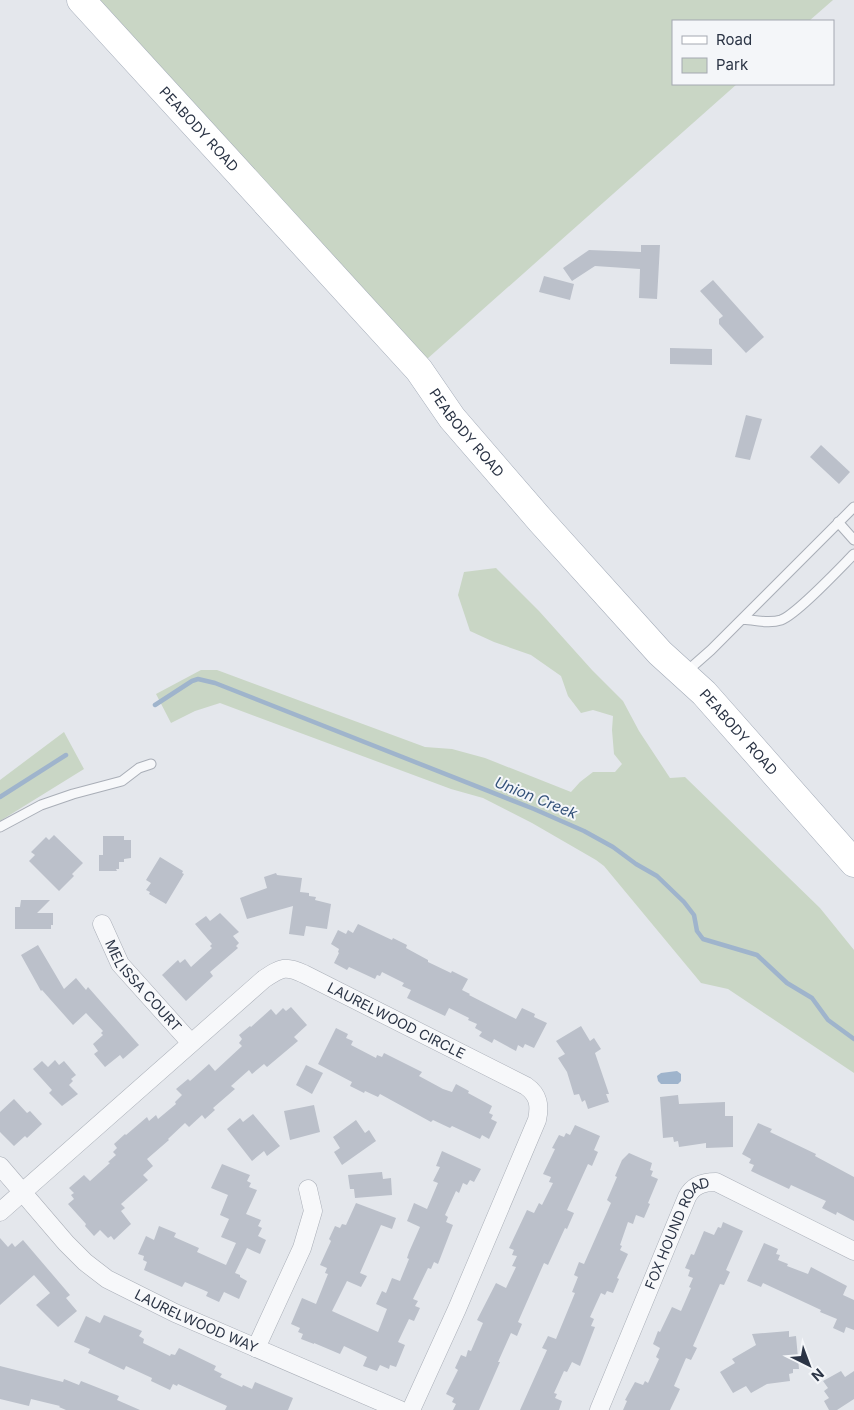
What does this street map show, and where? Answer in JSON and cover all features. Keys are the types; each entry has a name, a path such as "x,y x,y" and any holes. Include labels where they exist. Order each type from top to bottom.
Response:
{"main road":[{"name":"PEABODY ROAD","path":"80,0 419,370 452,418 541,521 660,653 704,693 854,863"}],"street":[{"name":"MELISSA COURT","path":"102,924 120,964 190,1042"},
{"name":"LAURELWOOD CIRCLE","path":"0,1212 190,1042 264,979 281,968 292,968 526,1086 536,1095 539,1106 537,1120 457,1309 410,1410"},
{"name":"LAURELWOOD WAY","path":"0,1166 66,1243 85,1262 107,1279 149,1301 400,1410"},
{"name":"FOX HOUND ROAD","path":"599,1410 687,1197 696,1186 716,1182 854,1251"},
{"path":"256,1348 304,1241 313,1211 308,1189"}],"lane":[{"path":"684,674 711,650 854,507"},
{"path":"838,522 854,540"},
{"path":"742,619 774,622 783,619 854,554"},
{"path":"0,827 41,805 122,781 139,768 151,764"}],"green space":[{"path":"100,0 833,0 810,20 672,20 672,85 736,85 427,359"},
{"path":"496,568 623,701 639,731 670,778 685,777 820,908 854,950 854,1073 728,989 701,983 604,866 532,823 483,798 451,789 220,703 195,711 171,723 156,694 201,670 217,670 425,747 452,749 485,758 571,792 593,772 615,772 622,764 614,754 613,716 593,710 581,713 568,696 561,676 531,655 470,631 458,595 464,572"},
{"path":"64,732 84,769 0,821 0,780"}],"water":[{"path":"677,1071 681,1074 681,1081 678,1084 661,1084 658,1081 657,1076 661,1073"}],"building":[{"path":"641,245 660,245 657,299 639,298 640,269 595,266 572,281 563,268 589,250 641,252"},
{"path":"544,276 574,284 570,300 539,292"},
{"path":"713,280 764,337 746,353 719,324 719,319 723,316 700,291"},
{"path":"670,348 712,349 712,365 670,364"},
{"path":"746,415 762,419 750,460 735,457"},
{"path":"821,445 850,472 839,484 810,457"},
{"path":"54,835 83,863 72,874 74,876 59,891 29,861 35,855 31,852 46,837 49,840"},
{"path":"103,836 124,836 124,840 131,840 131,858 124,859 124,862 119,862 119,869 116,869 117,871 99,871 99,855 103,855"},
{"path":"160,857 183,871 182,873 184,874 166,904 149,894 150,892 146,890 151,883 146,880"},
{"path":"276,873 277,875 302,878 300,892 309,893 309,896 316,897 315,900 331,904 327,929 306,926 304,936 289,934 293,906 247,919 240,898 267,888 264,877"},
{"path":"21,900 50,900 37,913 53,913 51,929 15,929 15,907 20,907"},
{"path":"220,913 239,932 233,936 239,943 236,946 238,948 210,972 213,976 186,1001 162,975 178,960 180,963 185,959 191,967 212,948 210,946 212,944 195,924 206,916 210,921"},
{"path":"358,924 407,945 406,948 428,960 428,962 468,979 462,990 516,1019 522,1008 535,1014 534,1017 547,1023 534,1048 525,1044 523,1048 518,1045 516,1051 494,1039 492,1043 479,1036 482,1032 475,1028 477,1024 468,1020 469,1018 449,1008 445,1016 407,998 411,990 402,986 404,983 382,972 375,979 349,967 347,970 334,963 339,949 331,944 338,930 346,934 348,930 353,933"},
{"path":"38,945 64,989 76,978 86,990 88,987 139,1045 123,1059 120,1055 105,1067 94,1054 98,1051 93,1044 103,1035 101,1033 103,1031 86,1013 73,1025 41,991 21,955"},
{"path":"291,1007 307,1025 294,1037 298,1041 267,1067 264,1064 252,1074 249,1070 231,1086 235,1089 213,1108 215,1110 205,1119 202,1115 189,1127 185,1123 147,1159 153,1166 143,1175 148,1180 121,1204 125,1208 121,1211 131,1224 114,1240 111,1236 108,1238 100,1230 94,1236 68,1204 74,1199 71,1195 74,1193 69,1188 84,1175 90,1181 110,1163 108,1162 116,1155 113,1152 117,1148 114,1144 125,1134 147,1117 149,1121 156,1115 158,1119 176,1104 175,1102 182,1095 176,1089 188,1079 190,1081 209,1064 215,1071 242,1046 239,1043 242,1039 239,1035 250,1026 271,1009 276,1015 283,1008 286,1011"},
{"path":"581,1026 590,1041 594,1038 601,1049 595,1053 609,1094 606,1094 609,1102 588,1109 585,1100 582,1102 579,1094 574,1095 567,1072 558,1058 565,1054 556,1041"},
{"path":"336,1028 348,1034 346,1038 353,1041 351,1045 376,1058 377,1055 382,1057 384,1053 422,1072 419,1076 443,1089 452,1092 456,1084 492,1106 489,1113 493,1115 491,1119 497,1122 489,1139 482,1135 480,1139 452,1126 450,1128 433,1120 431,1122 380,1094 378,1097 365,1091 364,1093 350,1086 352,1082 318,1064"},
{"path":"55,1060 59,1065 64,1061 76,1075 71,1079 73,1081 69,1085 78,1094 62,1106 49,1093 52,1090 33,1069 42,1061 48,1067"},
{"path":"306,1065 323,1073 312,1094 296,1085"},
{"path":"678,1095 679,1104 725,1102 725,1116 733,1116 733,1147 706,1148 706,1143 679,1147 678,1141 674,1142 673,1137 663,1138 660,1097"},
{"path":"14,1099 27,1113 30,1111 42,1124 27,1138 25,1136 14,1146 0,1132 0,1112"},
{"path":"314,1105 320,1132 290,1140 284,1111"},
{"path":"253,1114 280,1146 267,1156 264,1151 252,1161 227,1129 240,1118 243,1122"},
{"path":"356,1120 365,1133 369,1130 376,1141 342,1165 334,1152 340,1148 333,1137"},
{"path":"758,1123 772,1129 770,1132 816,1154 815,1156 854,1177 854,1221 837,1212 836,1215 822,1208 826,1201 791,1185 789,1189 751,1171 754,1165 749,1163 751,1159 742,1154"},
{"path":"575,1125 600,1136 594,1150 598,1152 592,1166 588,1164 567,1210 574,1213 548,1265 544,1263 518,1322 522,1324 517,1336 511,1333 479,1410 453,1410 456,1404 452,1402 454,1398 446,1394 458,1370 455,1368 461,1355 466,1357 468,1350 471,1351 483,1323 477,1320 496,1283 506,1288 516,1267 512,1266 517,1256 512,1255 514,1250 509,1248 527,1210 534,1213 539,1203 542,1205 553,1183 549,1182 551,1177 543,1174 555,1149 552,1148 559,1135 564,1137 566,1133 570,1135"},
{"path":"442,1151 481,1169 474,1182 470,1180 467,1185 463,1183 459,1193 456,1191 445,1215 448,1217 446,1222 453,1225 438,1264 434,1262 431,1269 428,1268 413,1299 418,1301 415,1306 420,1308 414,1321 409,1319 398,1342 405,1345 396,1367 390,1365 389,1369 380,1365 377,1371 363,1366 367,1357 344,1346 340,1354 301,1339 303,1334 298,1332 300,1328 291,1324 302,1298 316,1304 328,1274 325,1273 327,1268 320,1265 331,1241 329,1239 335,1226 340,1228 342,1224 346,1225 356,1203 396,1218 392,1229 381,1225 360,1273 367,1276 361,1287 347,1281 332,1311 378,1332 387,1309 376,1304 382,1291 386,1293 392,1278 400,1281 409,1259 407,1258 409,1252 420,1227 407,1221 414,1203 427,1209 438,1183 433,1181 440,1167 436,1166"},
{"path":"629,1153 652,1163 650,1170 653,1171 651,1176 658,1179 644,1218 636,1215 633,1224 628,1222 620,1250 628,1254 617,1278 619,1279 613,1293 607,1291 605,1295 601,1293 590,1317 594,1319 591,1326 595,1327 580,1366 572,1362 567,1372 564,1371 554,1393 557,1394 555,1398 562,1401 559,1410 520,1410 547,1350 542,1348 548,1336 556,1339 575,1293 572,1292 578,1277 574,1275 579,1262 584,1264 611,1203 607,1200 617,1177 615,1176 622,1160"},
{"path":"222,1164 250,1175 247,1181 251,1183 249,1187 257,1190 246,1214 261,1220 258,1226 262,1228 258,1236 266,1240 260,1254 247,1248 235,1273 247,1281 239,1299 224,1292 219,1302 206,1296 208,1292 185,1282 182,1287 144,1270 147,1262 143,1260 144,1256 138,1254 146,1236 154,1240 159,1226 176,1233 174,1237 199,1248 197,1252 226,1265 236,1243 221,1237 229,1219 220,1215 228,1195 211,1188"},
{"path":"382,1172 383,1179 391,1178 392,1195 355,1198 354,1189 350,1189 348,1175"},
{"path":"723,1222 743,1231 726,1270 730,1272 724,1285 720,1284 693,1346 697,1348 691,1360 686,1358 674,1386 680,1389 670,1410 623,1410 627,1401 625,1400 635,1382 643,1385 645,1381 648,1383 659,1359 656,1357 660,1348 653,1344 672,1307 681,1311 691,1288 689,1287 693,1278 688,1276 690,1270 685,1268 691,1254 694,1255 704,1231 714,1235 718,1227 721,1228"},
{"path":"0,1238 8,1247 12,1243 15,1247 23,1240 70,1295 66,1298 77,1311 58,1327 36,1305 50,1293 34,1275 0,1305"},
{"path":"764,1243 778,1249 776,1254 780,1255 778,1260 788,1264 787,1266 808,1274 811,1267 847,1286 843,1295 854,1300 854,1330 846,1327 844,1333 833,1328 837,1319 820,1312 821,1310 763,1283 761,1287 747,1281"},
{"path":"104,1315 142,1331 139,1336 144,1339 143,1343 170,1356 171,1354 175,1355 179,1348 216,1366 214,1370 222,1374 220,1377 242,1387 243,1385 252,1389 255,1382 293,1398 288,1410 225,1410 227,1406 178,1384 177,1386 173,1384 170,1390 151,1381 152,1378 126,1366 124,1370 88,1353 90,1349 74,1342 86,1316 100,1323"},
{"path":"789,1331 789,1337 796,1336 799,1369 793,1369 793,1373 789,1374 790,1381 767,1384 751,1393 746,1386 733,1393 720,1372 735,1363 732,1359 756,1345 752,1334"},
{"path":"0,1366 63,1382 64,1379 79,1385 81,1381 119,1396 117,1400 140,1410 66,1410 60,1406 31,1399 29,1406 0,1399"},
{"path":"841,1371 845,1377 854,1371 854,1399 837,1410 829,1410 824,1401 829,1398 824,1391 828,1388 823,1381"}],"waterway":[{"name":"Union Creek","path":"155,705 192,681 198,679 215,683 534,809 584,831 613,847 636,864 657,876 684,902 694,915 697,931 703,939 757,955 787,983 812,998 828,1020 854,1039"},
{"name":"Union Creek","path":"0,797 66,755"}]}
